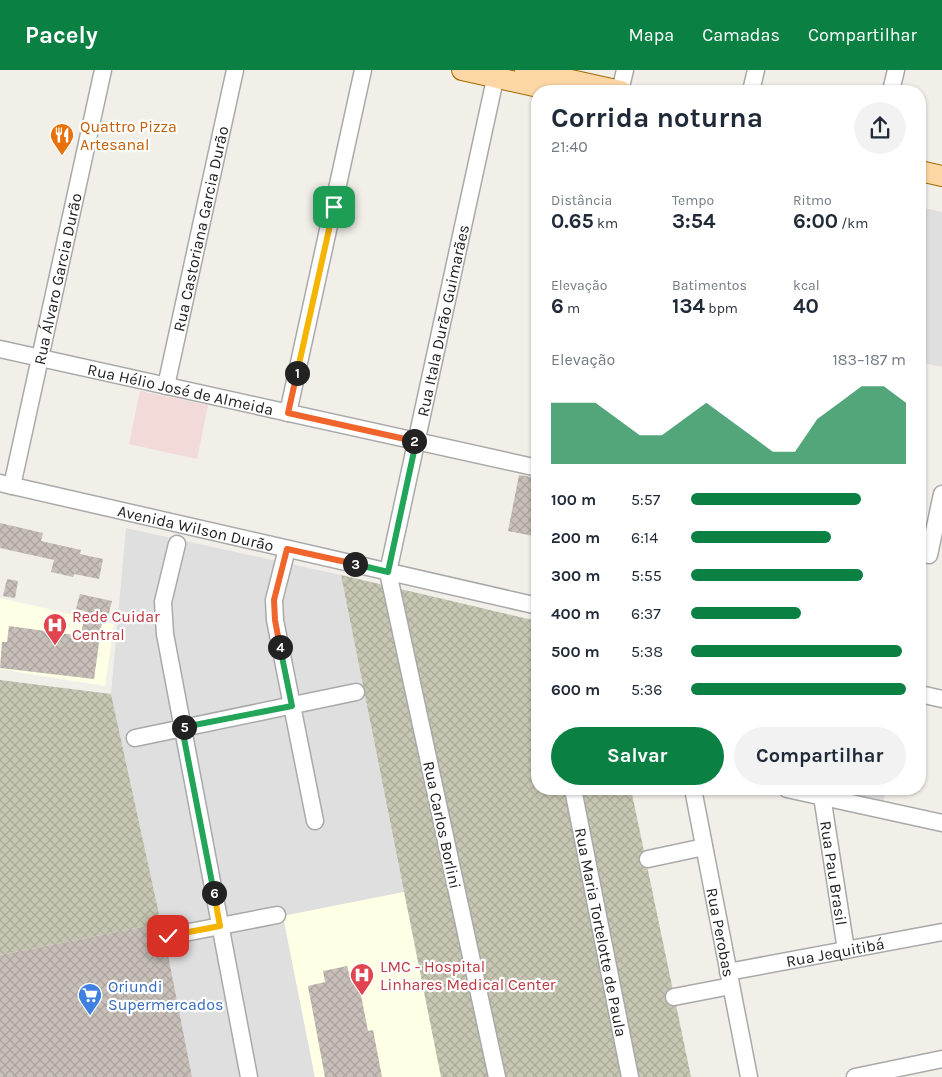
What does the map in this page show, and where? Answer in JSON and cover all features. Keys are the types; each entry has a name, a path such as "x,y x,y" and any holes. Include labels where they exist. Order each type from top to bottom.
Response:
{"main road":[{"path":"462,70 496,74 537,85"},
{"path":"524,70 593,85"},
{"path":"926,158 942,162"},
{"path":"926,172 942,176"}],"street":[{"name":"Rua Álvaro Garcia Durão","path":"6,484 40,358 104,70"},
{"name":"Rua Castoriana Garcia Durão","path":"166,386 235,70"},
{"path":"288,413 364,70"},
{"path":"622,85 625,70"},
{"path":"752,85 756,70"},
{"path":"892,85 896,70"},
{"name":"Rua Itala Durão Guimarães","path":"388,572 496,74"},
{"name":"Rua Hélio José de Almeida","path":"0,349 531,467"},
{"name":"Avenida Wilson Durão","path":"6,484 531,606"},
{"path":"930,555 942,494"},
{"path":"176,544 163,602 165,634 249,1077"},
{"path":"287,549 274,600 275,620 315,821"},
{"name":"Rua Carlos Borlini","path":"388,572 497,1077"},
{"path":"135,738 356,692"},
{"path":"926,695 942,699"},
{"name":"Rua Maria Tortelotte de Paula","path":"574,795 630,1077"},
{"name":"Rua Perobas","path":"693,795 749,1077"},
{"path":"817,795 942,823"},
{"name":"Rua Pau Brasil","path":"822,796 846,950"},
{"path":"648,859 704,847"},
{"path":"168,936 277,916"},
{"name":"Rua Jequitibá","path":"674,997 730,979 846,950 942,932"},
{"path":"855,1077 942,1059"}],"shaded area":[{"path":"926,208 942,212 942,367 926,363"},
{"path":"140,391 208,405 197,459 129,444"},
{"path":"126,528 341,575 404,892 283,916 315,1077 192,1077 161,923 111,694"},
{"path":"341,575 531,620 531,795 632,795 691,1077 441,1077"},
{"name":"Rede Cuidar Central","path":"0,598 114,624 105,686 0,669"},
{"path":"0,680 111,694 161,923 0,955"},
{"path":"845,795 885,795 883,803"},
{"name":"LMC - Hospital Linhares Medical Center","path":"404,892 441,1077 315,1077 283,916"}],"building":[{"path":"519,475 531,477 531,536 508,531"},
{"path":"0,523 43,533 41,541 81,550 80,554 103,559 99,579 74,574 73,577 51,572 54,560 0,548"},
{"path":"7,579 18,581 15,598 3,596"},
{"path":"80,594 112,601 108,616 103,615 94,679 0,668 2,642 7,642 9,626 81,636 85,611 76,609"},
{"name":"Oriundi Supermercados","path":"161,923 162,929 159,933 159,938 166,945 192,1077 0,1077 0,955"},
{"path":"347,966 351,981 358,980 368,1031 373,1030 382,1077 325,1077 308,986 325,982 323,971"}],"place":[{"name":"Quattro Pizza Artesanal","path":"62,156"},
{"name":"Rede Cuidar Central","path":"55,646"},
{"name":"LMC - Hospital Linhares Medical Center","path":"362,996"},
{"name":"Oriundi Supermercados","path":"90,1016"}],"route":[{"path":"168,936 220,926 182,728 292,706 275,620 274,600 287,549 388,572 416,442 288,413 334,207"}]}
